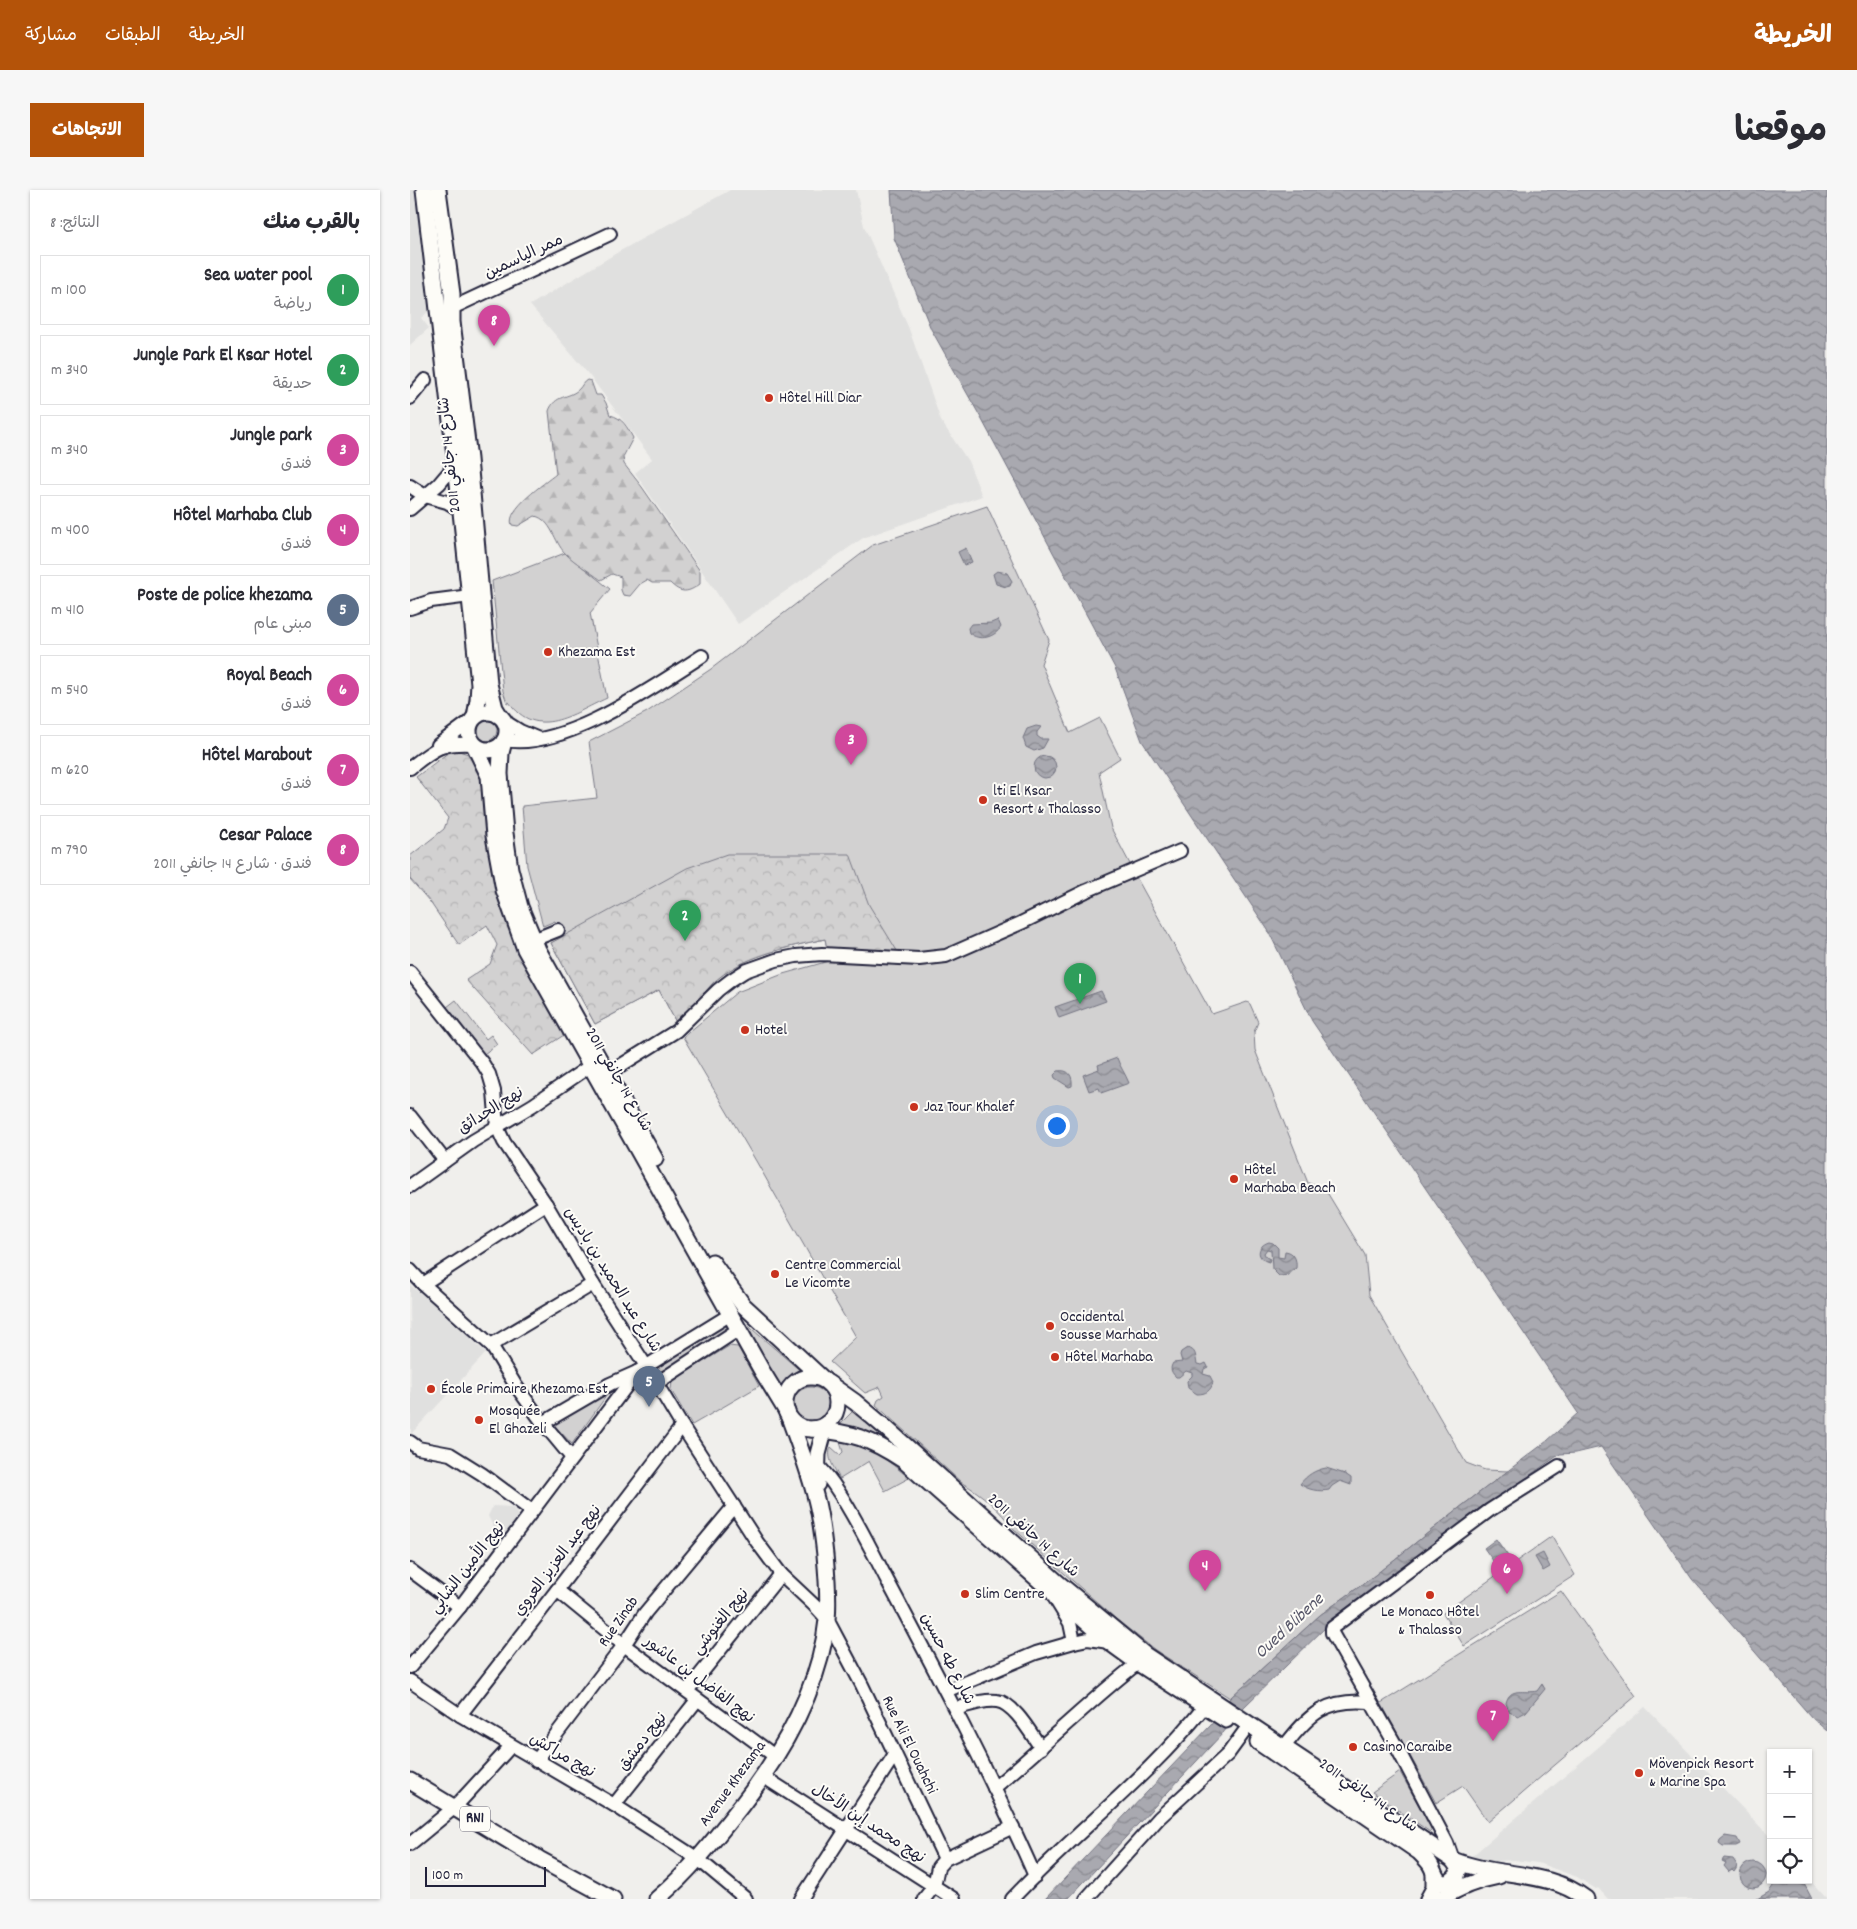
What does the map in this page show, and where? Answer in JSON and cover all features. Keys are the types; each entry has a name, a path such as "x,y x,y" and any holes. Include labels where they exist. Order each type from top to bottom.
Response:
{"main road":[{"name":"شارع 14 جانفي 2011","path":"424,190 479,684 474,718 468,731 489,776 498,861 504,890 528,955 788,1414"},
{"name":"شارع 14 جانفي 2011","path":"438,190 452,294 489,684 495,708 507,727 501,753 500,774 510,869 520,907 533,940 715,1269 733,1293 757,1320 826,1382 855,1402 887,1429 1057,1582 1113,1630 1214,1708"},
{"path":"474,718 483,712 489,712 502,718"},
{"path":"474,744 483,750 489,750 500,746 505,741"},
{"path":"815,1377 826,1382 837,1397 835,1414 821,1428 799,1426 788,1414 785,1403 791,1386 806,1378 815,1377"},
{"name":"Avenue Khezama","path":"657,1899 683,1876 698,1859 764,1777 806,1699 822,1652 827,1619 826,1566 817,1501 810,1461 788,1414"},
{"name":"شارع 14 جانفي 2011","path":"821,1428 850,1433 864,1438 903,1460 1109,1642 1138,1663 1214,1708"},
{"name":"Avenue Khezama","path":"810,1461 821,1428"},
{"path":"1214,1708 1240,1725"},
{"name":"شارع 14 جانفي 2011","path":"1240,1725 1284,1747 1453,1860 1470,1867 1539,1877 1572,1890 1586,1899"},
{"name":"شارع 14 جانفي 2011","path":"1240,1725 1418,1852 1427,1860 1434,1873"},
{"name":"RN1","path":"410,1781 538,1859 613,1899"},
{"name":"RN1","path":"538,1859 563,1880 594,1899"},
{"path":"1434,1873 1441,1882 1453,1882 1459,1873 1458,1866 1453,1860"},
{"path":"1428,1899 1434,1888 1434,1873"},
{"path":"1441,1899 1460,1888 1482,1880 1518,1875"},
{"name":"Avenue Khezama","path":"669,1899 683,1876"}],"street":[{"name":"ممر الياسمين","path":"452,308 610,234"},
{"path":"410,398 425,380"},
{"path":"410,509 439,484 456,464"},
{"path":"410,486 425,496 447,502 460,510"},
{"path":"410,608 431,601 470,596"},
{"path":"505,741 520,742 539,739 601,717 702,656"},
{"path":"410,768 451,734 474,718"},
{"path":"502,718 520,731 539,739"},
{"path":"433,750 449,743 474,744"},
{"path":"607,1074 676,1031 718,990 745,971 776,960 822,954 919,959 946,956 1086,891 1180,851"},
{"path":"533,940 558,930"},
{"name":"شارع عبد الحميد بن باديس","path":"410,972 476,1054 489,1074 494,1091 497,1127 504,1142 546,1204 641,1369 656,1383 734,1506 781,1574 827,1619"},
{"name":"نهج الحدائق","path":"410,1186 473,1141 590,1066"},
{"path":"410,1116 444,1161"},
{"path":"423,1284 546,1204"},
{"path":"410,1270 491,1345 516,1386 572,1458"},
{"path":"491,1345 593,1284"},
{"path":"543,1423 610,1384 641,1369 731,1314"},
{"path":"656,1383 739,1329"},
{"name":"نهج الأمين الشابي","path":"410,1667 460,1607 641,1369"},
{"name":"نهج عبد العزيز العروي","path":"460,1715 682,1426"},
{"path":"410,1442 418,1448 450,1454 482,1474 532,1511"},
{"name":"شارع طه حسين","path":"810,1461 836,1488 866,1540 946,1691 1014,1827 1036,1876"},
{"path":"1453,1860 1443,1835 1395,1744 1332,1633 1333,1627 1490,1510 1559,1466"},
{"name":"Rue Zinab","path":"536,1761 624,1645 650,1606 734,1506"},
{"path":"410,1570 460,1607"},
{"name":"نهج الغنوشي","path":"687,1691 781,1574"},
{"name":"نهج الفاضل بن عاشور","path":"557,1590 624,1645 776,1757"},
{"path":"1049,1590 1070,1623 1074,1642"},
{"name":"Rue Ali El Ouahchi","path":"827,1619 945,1859"},
{"path":"946,1691 1036,1653 1088,1639 1109,1642"},
{"path":"994,1788 1041,1748 1093,1699 1138,1663"},
{"name":"نهج مراكش","path":"410,1681 460,1715 614,1805 698,1859 746,1899"},
{"name":"نهج دمشق","path":"614,1805 697,1700"},
{"path":"954,1709 987,1701 998,1701 1010,1706 1041,1748"},
{"path":"1284,1747 1300,1725 1308,1717 1320,1710 1348,1702 1370,1702"},
{"path":"1012,1899 1182,1734 1214,1708"},
{"path":"1086,1899 1159,1818 1228,1754 1240,1725"},
{"path":"410,1844 455,1807 512,1746"},
{"path":"801,1899 845,1828 895,1754"},
{"name":"نهج محمد إبن الأخال","path":"764,1777 954,1899"},
{"path":"924,1899 934,1886 938,1867 945,1859 1014,1827"}],"shaded area":[{"path":"410,190 415,190 430,310 421,318 429,328 410,345"},
{"name":"Hôtel Hill Diar","path":"730,190 856,190 864,226 909,329 941,421 968,461 982,496 863,538 738,624 635,473 652,459 589,375 530,305 620,251"},
{"name":"École Primaire Khezama Est","path":"410,1285 438,1308 486,1353 411,1434"},
{"path":"493,1506 512,1507 519,1516 519,1523 509,1536 498,1536 488,1516"},
{"name":"Mövenpick Resort & Marine Spa","path":"1645,1707 1767,1834 1767,1884 1812,1884 1812,1882 1827,1899 1608,1899 1598,1888 1596,1889 1577,1877 1538,1863 1514,1860 1482,1862 1474,1859 1472,1856"}],"green space":[{"path":"587,380 591,381 596,395 601,395 610,415 627,427 633,438 623,457 624,464 700,571 700,584 688,591 681,591 670,583 652,583 647,580 640,584 630,596 623,595 621,577 612,574 601,580 578,564 565,553 549,527 541,518 535,516 518,526 512,525 511,519 520,505 535,490 556,474 549,411 558,399 575,392"},
{"path":"987,506 1049,640 1041,664 1070,733 1100,718 1120,758 1099,772 1111,828 1131,866 944,952 918,955 828,953 825,939 765,954 736,966 712,984 678,1026 659,990 595,1024 551,943 563,938 555,921 543,926 527,866 522,806 597,798 589,742 647,712 711,669 873,545"},
{"name":"Khezama Est","path":"565,553 610,589 590,613 607,698 568,717 555,721 531,720 520,714 509,702 507,703 503,691 492,581"},
{"path":"486,719 494,722 497,730 494,738 486,741 478,738 475,730 478,722"},
{"path":"453,749 471,755 486,777 521,950 564,1035 533,1055 466,980 490,964 497,945 487,925 459,945 430,902 410,879 410,856 444,829 448,818 416,777"},
{"path":"727,854 850,854 869,905 899,954 828,953 825,939 796,945 765,954 736,966 723,974 712,984 678,1026 659,990 595,1024 551,943 687,868"},
{"path":"1135,875 1212,1014 1247,1002 1250,1004 1258,1022 1254,1032 1255,1050 1308,1183 1325,1189 1365,1255 1369,1295 1466,1463 1485,1470 1508,1471 1370,1579 1320,1615 1230,1698 1155,1650 1116,1619 1014,1529 990,1503 962,1483 876,1405 878,1400 884,1396 880,1387 865,1393 830,1362 856,1337 683,1037 737,992 783,974 829,961 920,963 947,959 1074,904"},
{"path":"456,1000 486,1039 491,1035 497,1044 484,1054 447,1007"},
{"path":"727,1322 731,1329 661,1373 656,1366"},
{"path":"745,1323 804,1374 791,1380 782,1390"},
{"path":"729,1346 738,1347 759,1386 692,1425 671,1390 672,1381"},
{"path":"811,1387 823,1393 829,1405 823,1417 811,1423 799,1417 793,1405 799,1393"},
{"path":"612,1388 572,1444 554,1425"},
{"path":"853,1411 881,1436 840,1424"},
{"path":"840,1442 868,1449 885,1459 909,1478 885,1491 869,1461 840,1479 832,1463 830,1451 831,1447 840,1455 843,1452"},
{"path":"1552,1536 1575,1575 1464,1646 1443,1613"},
{"path":"1561,1591 1636,1696 1488,1822 1463,1786 1436,1803 1381,1703"},
{"path":"1400,1772 1432,1829 1430,1832 1372,1792"}],"water":[{"path":"891,190 1827,190 1827,1731 1812,1718 1692,1579 1601,1447 1576,1453 1560,1454 1465,1521 1329,1624 1244,1707 1223,1733 1068,1899 1045,1899 1211,1725 1230,1698 1320,1615 1370,1579 1547,1441 1578,1413 1312,1021 1268,930 1142,741 1115,668 931,329 894,238"},
{"path":"966,548 972,562 964,565 958,552"},
{"path":"997,571 1007,573 1012,581 1010,586 1006,587 996,584 993,574"},
{"path":"998,620 1001,627 991,636 982,638 969,633 968,628 971,624 991,623"},
{"path":"1036,726 1041,727 1037,732 1037,736 1041,739 1048,739 1043,748 1034,751 1026,747 1023,738 1027,729"},
{"path":"1045,756 1053,759 1056,767 1053,775 1045,778 1037,775 1034,767 1037,759"},
{"path":"1101,991 1106,1001 1059,1018 1055,1007"},
{"path":"1117,1058 1129,1083 1101,1093 1099,1088 1089,1091 1083,1075 1099,1069 1098,1065"},
{"path":"1058,1071 1065,1071 1070,1074 1072,1086 1069,1087 1055,1078 1054,1075"},
{"path":"1269,1242 1278,1248 1278,1257 1284,1258 1285,1251 1294,1256 1296,1268 1289,1275 1279,1276 1272,1269 1271,1250 1267,1249 1264,1253 1270,1259 1269,1262 1260,1255 1259,1252 1262,1246"},
{"path":"1187,1348 1194,1352 1197,1364 1202,1365 1206,1363 1208,1367 1204,1369 1203,1374 1210,1376 1213,1382 1211,1388 1205,1393 1197,1394 1188,1388 1187,1381 1192,1376 1192,1373 1186,1371 1179,1377 1173,1374 1171,1367 1173,1363 1182,1362 1181,1352"},
{"path":"1326,1468 1351,1478 1351,1485 1340,1481 1329,1490 1321,1491 1310,1489 1300,1484 1312,1473"},
{"path":"1496,1539 1508,1556 1496,1565 1484,1548"},
{"path":"1543,1553 1550,1567 1543,1571 1535,1557"},
{"path":"1542,1684 1545,1689 1526,1712 1518,1716 1509,1712 1506,1703 1511,1694 1537,1691"},
{"path":"1725,1836 1737,1838 1740,1844 1736,1846 1723,1846 1719,1843"},
{"path":"1724,1858 1733,1859 1737,1865 1734,1872 1732,1870 1729,1872 1724,1866 1726,1863 1722,1861"},
{"path":"1753,1862 1762,1866 1766,1875 1762,1884 1753,1888 1744,1884 1740,1875 1744,1866"},
{"path":"1774,1884 1804,1884 1812,1899 1757,1899 1769,1892"}],"place":[{"name":"Cesar Palace","path":"494,346"},
{"name":"Hôtel Hill Diar","path":"769,398"},
{"name":"Khezama Est","path":"548,652"},
{"name":"Jungle park","path":"851,765"},
{"name":"lti El Ksar Resort & Thalasso","path":"983,800"},
{"name":"Jungle Park El Ksar Hotel","path":"685,941"},
{"name":"Sea water pool","path":"1080,1004"},
{"name":"Hotel","path":"745,1030"},
{"name":"Jaz Tour Khalef","path":"914,1107"},
{"name":"Hôtel Marhaba Beach","path":"1234,1179"},
{"name":"Centre Commercial Le Vicomte","path":"775,1274"},
{"name":"Occidental Sousse Marhaba","path":"1050,1326"},
{"name":"Hôtel Marhaba","path":"1055,1357"},
{"name":"École Primaire Khezama Est","path":"431,1389"},
{"name":"Poste de police khezama","path":"649,1407"},
{"name":"Mosquée El Ghazeli","path":"479,1420"},
{"name":"Hôtel Marhaba Club","path":"1205,1591"},
{"name":"Slim Centre","path":"965,1594"},
{"name":"Royal Beach","path":"1507,1594"},
{"name":"Le Monaco Hôtel & Thalasso","path":"1430,1595"},
{"name":"Hôtel Marabout","path":"1493,1741"},
{"name":"Casino Caraibe","path":"1353,1747"},
{"name":"Mövenpick Resort & Marine Spa","path":"1639,1773"}],"water label":[{"name":"Oued Blibene","path":"1290,1627"}]}
